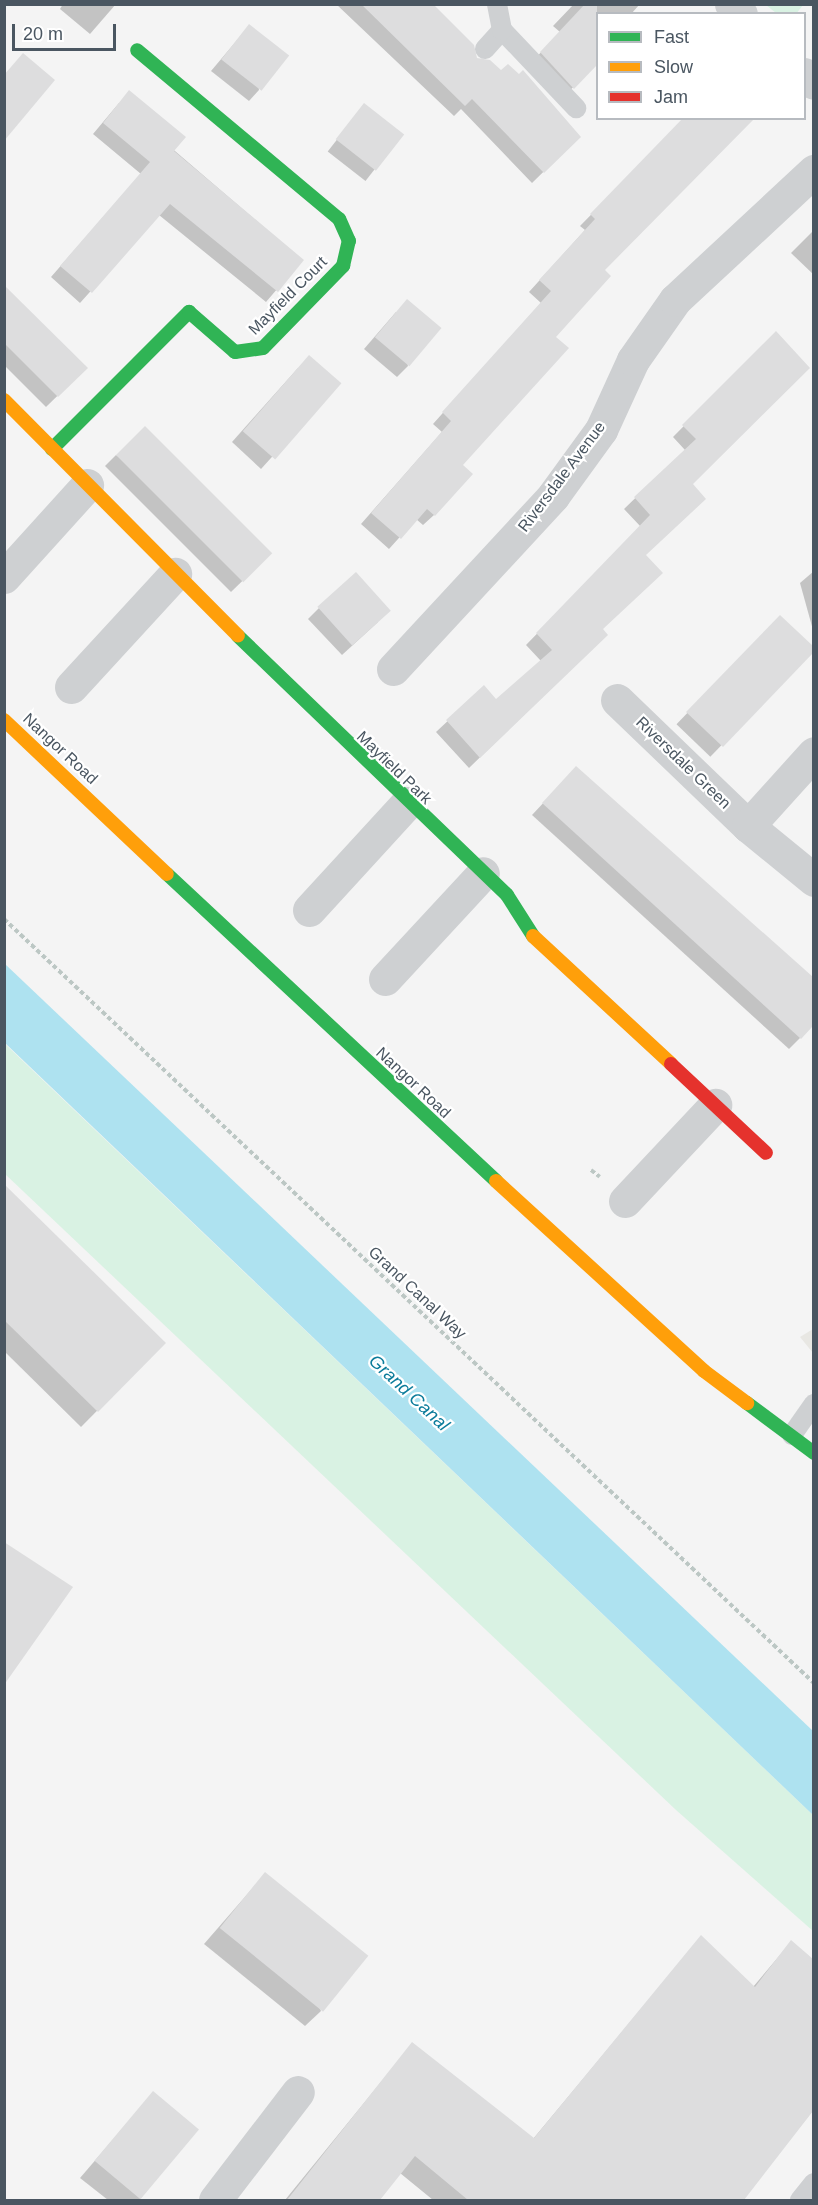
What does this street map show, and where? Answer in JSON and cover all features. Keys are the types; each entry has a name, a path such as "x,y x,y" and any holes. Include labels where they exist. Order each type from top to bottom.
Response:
{"street":[{"name":"Mayfield Court","path":"52,449 189,312 235,352 263,348 343,266 349,241 339,219 137,50"},
{"name":"Riversdale Avenue","path":"393,669 553,496 602,430 633,360 675,300 813,171"},
{"name":"Mayfield Park","path":"4,400 175,574 407,803 507,895 527,931 766,1153"},
{"path":"4,577 87,485"},
{"path":"72,687 175,574"},
{"name":"Riversdale Green","path":"617,700 748,826 813,880"},
{"name":"Nangor Road","path":"4,720 400,1094 704,1371 813,1453"},
{"path":"748,826 813,753"},
{"path":"309,910 407,803"},
{"path":"385,979 483,873"},
{"path":"625,1201 715,1105"},
{"path":"215,2200 298,2092"}],"lane":[{"path":"497,4 502,30 576,108"},
{"path":"485,49 502,30"},
{"path":"792,1435 813,1404"},
{"path":"800,2200 813,2183"}],"path":[{"name":"Grand Canal Way","path":"4,919 813,1683"}],"shaded area":[{"path":"813,1329 813,1353 800,1337"}],"green space":[{"path":"766,5 803,5 798,12 775,12"},
{"path":"4,1043 813,1815 813,1931 676,1810 5,1174"}],"water":[{"name":"Grand Canal","path":"5,964 813,1731 813,1815 5,1043"}],"building":[{"path":"361,4 433,4 474,45 477,58 490,60 501,70 508,64 519,74 523,70 581,137 544,173 472,99 465,106"},
{"path":"585,4 597,4 596,66 574,89 540,52"},
{"path":"249,24 289,55 261,91 221,59"},
{"path":"23,53 55,80 4,141 4,75"},
{"path":"129,90 186,137 174,151 304,260 278,292 170,204 92,293 60,266 150,162 103,123"},
{"path":"364,103 404,134 376,171 336,139"},
{"path":"681,120 753,120 605,270 611,276 556,337 569,348 463,465 473,474 435,516 427,509 401,539 371,513 451,421 442,412 551,291 539,280 595,219 590,214"},
{"path":"4,285 88,368 58,397 4,343"},
{"path":"407,299 441,328 409,366 375,337"},
{"path":"776,331 810,368 693,484 706,499 646,555 663,573 603,629 608,635 480,758 446,720 484,685 496,699 552,650 536,633 650,515 634,497 696,439 682,425"},
{"path":"309,355 341,383 275,459 243,431"},
{"path":"145,426 272,553 243,582 116,455"},
{"path":"356,572 391,611 352,645 317,607"},
{"path":"780,615 813,646 813,653 723,747 686,712"},
{"path":"576,766 813,977 813,1026 801,1039 542,803"},
{"path":"4,1184 166,1343 98,1412 4,1320"},
{"path":"4,1542 73,1587 4,1685"},
{"path":"265,1872 368,1956 323,2012 220,1928"},
{"path":"701,1935 755,1987 791,1940 813,1959 813,2111 744,2200 468,2200 415,2156 380,2200 287,2200 412,2042 534,2138"},
{"path":"153,2091 199,2130 140,2199 95,2161"}],"traffic: fast":[{"path":"52,449 189,312 235,352 263,348 343,266 349,241 339,219 137,50"},
{"path":"238,636 507,895 533,936"},
{"path":"167,874 496,1181"},
{"path":"747,1403 814,1453"}],"traffic: slow":[{"path":"4,400 238,636"},
{"path":"4,720 167,874"},
{"path":"533,936 671,1064"},
{"path":"496,1181 704,1371 747,1403"}],"traffic: jam":[{"path":"671,1064 766,1153"}]}
